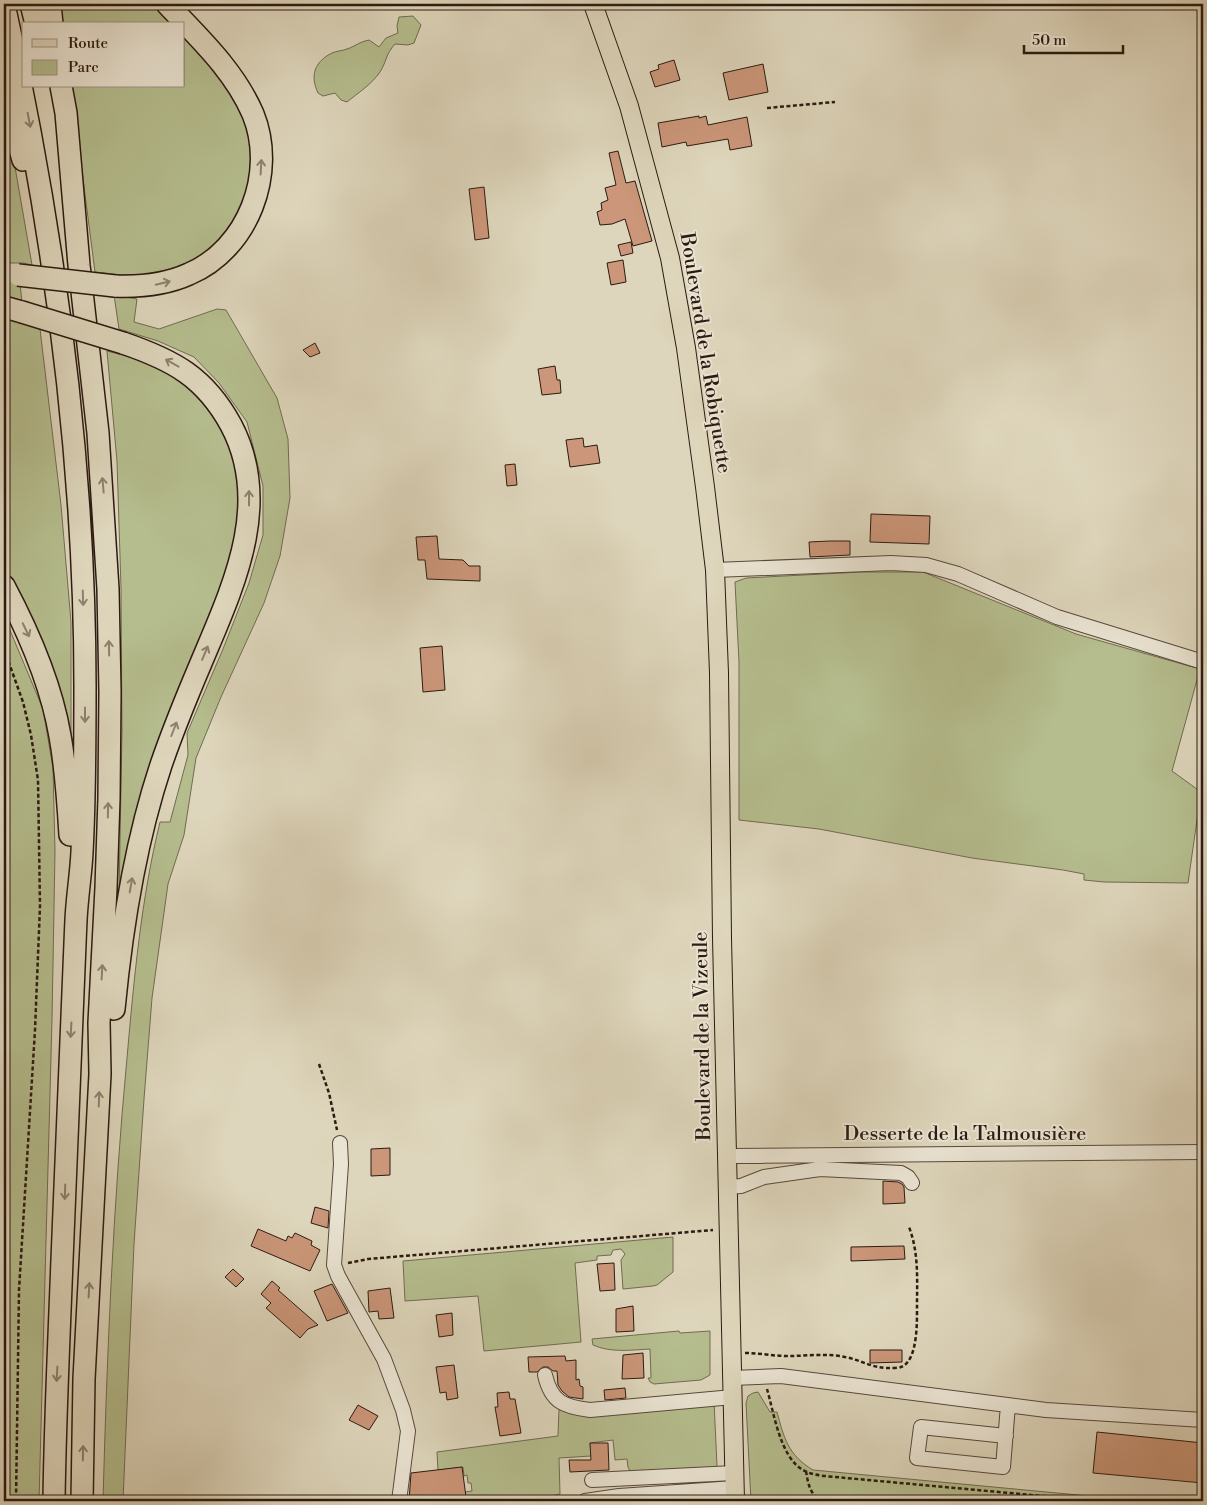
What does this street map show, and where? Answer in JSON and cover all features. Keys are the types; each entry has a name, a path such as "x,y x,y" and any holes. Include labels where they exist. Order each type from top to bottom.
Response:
{"highway":[{"path":"4,4 44,202 69,400 82,564 85,682 82,853 77,911 56,1410 54,1501"},
{"path":"31,4 36,22"},
{"path":"50,4 52,22"},
{"path":"167,4 184,22"},
{"path":"11,274 138,287 174,280 201,269 231,243 248,218 254,202 261,172 261,144 253,116 241,90 218,58 185,23"},
{"path":"48,88 79,265"},
{"path":"61,88 66,113 79,265 104,498 110,692 106,888 99,1023 100,1074 84,1379 82,1501"},
{"path":"4,93 21,149 38,238 58,400 82,564"},
{"path":"13,309 123,343 162,357 186,371 214,400 228,419 241,448 248,474 250,503 246,535 237,571 169,742 142,833 122,933 112,1024 100,1074"},
{"path":"4,586 31,640 60,734 68,790 77,911"}],"main road":[{"name":"Boulevard de la Robiquette","path":"593,4 629,106 670,258 686,348 706,487 715,570"},
{"name":"Boulevard de la Vizeule","path":"715,570 719,673 722,938 735,1488"}],"street":[{"path":"715,570 891,563 926,565 958,574 1033,608 1203,662"},
{"path":"340,1142 340,1184 334,1265 338,1276 384,1359 403,1410 408,1431 399,1501"},
{"name":"Desserte de la Talmousière","path":"727,1156 1203,1152"},
{"path":"728,1187 741,1186 764,1176 820,1170 901,1173 908,1177 912,1183"},
{"path":"545,1375 548,1389 554,1397 562,1403 575,1408 590,1410 733,1397"},
{"path":"732,1378 781,1376 1092,1414 1203,1420"},
{"path":"1006,1436 921,1427 917,1458 1003,1467 1006,1436 1008,1405"},
{"path":"592,1480 735,1488"},
{"path":"585,1501 619,1496 735,1488"}],"path":[{"path":"767,108 835,102"},
{"path":"4,649 23,702 38,780 40,906 19,1290 16,1501"},
{"path":"319,1064 329,1093 340,1142"},
{"path":"731,1353 844,1356 868,1366 882,1368 901,1367 907,1363 915,1342 917,1318 917,1263 914,1242 909,1227"},
{"path":"334,1265 368,1259 728,1228"},
{"path":"762,1377 784,1447 796,1464 806,1471 846,1478 1097,1501"},
{"path":"806,1471 808,1483 814,1496 821,1501"}],"green space":[{"path":"60,4 158,4 174,22 62,22"},
{"path":"413,16 421,25 414,43 408,45 395,44 389,51 380,72 365,88 347,102 341,100 335,93 323,96 318,93 314,75 321,61 334,52 369,40 379,47 386,38 398,33 399,17"},
{"path":"185,33 222,76 246,122 252,142 250,191 228,232 208,252 182,269 144,275 95,272 71,88 185,88"},
{"path":"4,117 11,144 32,265 4,263"},
{"path":"4,280 20,284 22,302 4,297"},
{"path":"114,295 137,299 134,322 159,329 217,309 226,310 277,398 288,439 290,498 280,556 264,603 221,697 196,758 184,835 168,884 152,998 144,1099 134,1244 123,1501 103,1501 114,1224 122,1113 132,999 148,881 160,822 170,822 188,755 187,733 249,583 263,535 263,486 247,422 219,383 194,357 158,341 119,329"},
{"path":"4,315 40,329 61,505 71,622 71,768 4,576"},
{"path":"107,351 142,361 167,372 200,400 211,414 228,443 234,459 241,493 237,542 119,895 122,733 121,588 117,461"},
{"path":"862,572 923,572 1076,634 1200,669 1172,771 1201,792 1188,883 1084,880 1084,874 1063,870 972,858 819,829 739,820 739,662 735,582 746,578"},
{"path":"4,616 43,709 53,768 55,852 52,1019 39,1501 4,1501"},
{"path":"673,1237 673,1272 657,1285 623,1289 621,1260 625,1254 621,1249 613,1250 611,1255 597,1256 597,1260 575,1263 581,1342 484,1351 478,1296 405,1301 403,1261"},
{"path":"679,1331 680,1333 710,1331 710,1375 701,1380 654,1384 648,1378 651,1378 650,1349 621,1350 600,1348 593,1345 592,1339"},
{"path":"758,1392 770,1412 777,1412 785,1438 792,1452 813,1470 1142,1501 751,1501 746,1403 748,1396"},
{"path":"714,1401 717,1466 712,1470 630,1471 627,1459 615,1460 613,1440 590,1443 591,1456 559,1458 560,1494 522,1500 459,1501 459,1498 466,1497 465,1492 472,1491 467,1475 464,1476 463,1467 438,1470 437,1452 558,1436 559,1409 575,1412"}],"building":[{"path":"674,60 680,80 655,87 650,72 659,69 658,65"},
{"path":"763,64 768,92 729,100 723,73"},
{"path":"699,116 699,118 706,116 708,125 747,117 752,146 730,150 728,139 687,146 686,142 662,147 658,123"},
{"path":"618,151 626,183 635,181 652,241 633,246 625,219 612,224 600,225 597,212 602,210 601,203 608,200 605,188 616,185 609,153"},
{"path":"484,187 489,238 475,240 469,189"},
{"path":"631,242 633,253 621,256 618,245"},
{"path":"623,260 626,282 611,285 607,263"},
{"path":"315,343 320,353 310,357 303,350"},
{"path":"555,366 557,380 560,380 561,393 542,395 538,369"},
{"path":"583,438 584,447 597,445 600,463 570,467 566,440"},
{"path":"515,464 517,485 507,486 505,465"},
{"path":"871,514 930,516 929,544 870,542"},
{"path":"437,536 439,559 463,560 469,566 480,566 480,581 427,579 425,560 418,560 416,537"},
{"path":"850,541 850,555 810,557 809,542"},
{"path":"442,646 445,690 423,692 420,648"},
{"path":"390,1148 390,1175 371,1176 371,1149"},
{"path":"883,1181 902,1184 904,1187 905,1203 883,1204"},
{"path":"315,1207 329,1211 328,1228 311,1223"},
{"path":"258,1229 286,1241 288,1236 292,1238 295,1233 312,1241 311,1245 320,1250 310,1271 251,1246"},
{"path":"904,1246 905,1259 851,1261 851,1247"},
{"path":"614,1263 615,1290 600,1291 597,1264"},
{"path":"233,1269 244,1279 236,1287 225,1277"},
{"path":"272,1281 280,1288 278,1290 318,1325 308,1329 300,1338 266,1308 271,1303 261,1294"},
{"path":"332,1284 348,1313 327,1321 314,1291"},
{"path":"390,1288 394,1318 379,1319 378,1311 369,1312 368,1291"},
{"path":"633,1306 634,1331 616,1332 616,1309"},
{"path":"452,1313 453,1335 439,1337 436,1315"},
{"path":"870,1350 902,1350 902,1362 870,1363"},
{"path":"643,1353 644,1378 622,1379 623,1355"},
{"path":"565,1356 566,1361 576,1360 576,1380 579,1379 580,1386 583,1387 583,1399 569,1397 562,1391 558,1385 557,1371 543,1367 537,1372 529,1372 528,1357"},
{"path":"454,1365 458,1398 447,1400 446,1392 440,1393 436,1367"},
{"path":"625,1388 626,1398 605,1400 604,1390"},
{"path":"509,1392 510,1399 515,1399 521,1433 500,1436 495,1407 498,1407 497,1393"},
{"path":"358,1405 378,1416 369,1430 349,1420"},
{"path":"1097,1432 1203,1443 1203,1483 1093,1473"},
{"path":"590,1443 608,1443 609,1470 570,1472 569,1460 591,1460"},
{"path":"462,1467 466,1497 459,1498 459,1501 409,1501 411,1473"}]}
